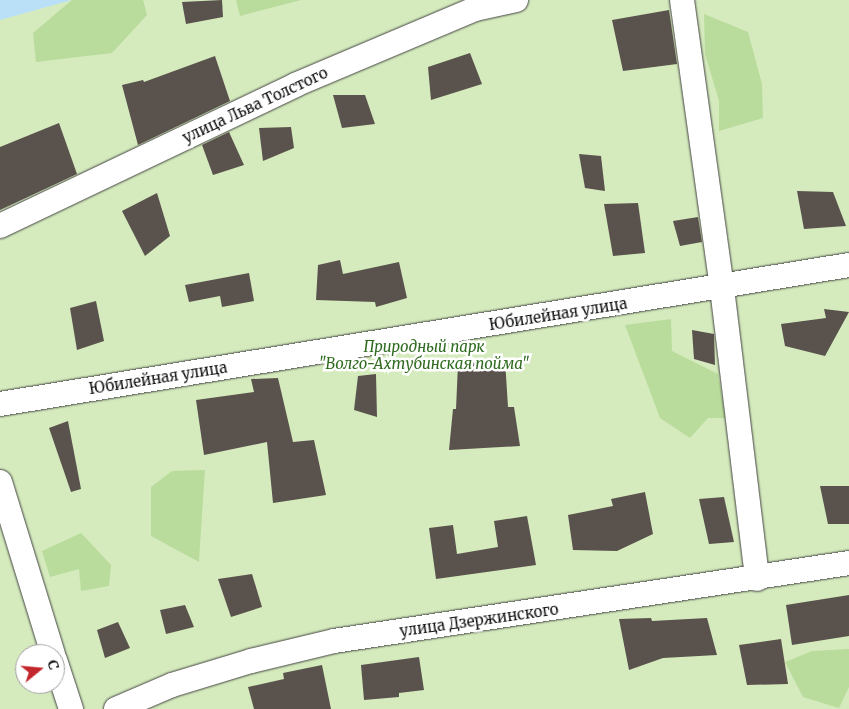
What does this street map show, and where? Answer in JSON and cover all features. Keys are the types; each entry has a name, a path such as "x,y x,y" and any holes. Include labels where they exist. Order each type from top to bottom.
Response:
{"street":[{"name":"улица Льва Толстого","path":"0,226 295,85 475,9 516,0"},
{"path":"682,0 722,288 756,579"},
{"name":"Юбилейная улица","path":"0,404 722,288 849,265"},
{"path":"0,482 7,531 49,644"},
{"name":"улица Дзержинского","path":"116,709 172,685 251,661 334,641 756,579 849,563"},
{"path":"65,691 71,709"}],"green space":[{"name":"Природный парк \"Волго-Ахтубинская пойма\"","path":"0,0 849,0 849,709 0,709"},
{"path":"72,0 143,0 147,15 112,53 36,62 33,33"},
{"path":"236,0 301,0 240,16"},
{"path":"704,14 748,32 762,84 763,118 719,131 719,101 705,54"},
{"path":"671,319 672,351 718,374 726,418 708,418 690,438 660,418 625,325"},
{"path":"205,470 199,562 151,536 151,487 172,471"},
{"path":"81,533 111,565 109,586 81,591 79,569 50,577 42,551"},
{"path":"849,649 849,687 839,708 803,697 785,662 812,651"}],"water":[{"path":"0,0 72,0 0,20"}],"building":[{"path":"222,0 223,17 186,24 182,2"},
{"path":"669,10 677,64 623,71 612,20"},
{"path":"470,53 482,84 431,100 428,67"},
{"path":"215,56 230,101 138,145 122,85 143,80 144,82"},
{"path":"333,95 365,95 375,124 342,128"},
{"path":"59,123 77,174 0,210 0,147"},
{"path":"291,127 294,148 263,161 259,128"},
{"path":"229,132 244,165 213,175 202,145"},
{"path":"579,154 601,156 605,191 585,188"},
{"path":"797,191 833,192 846,226 804,229"},
{"path":"157,193 170,236 145,256 122,211"},
{"path":"638,203 645,253 613,256 604,204"},
{"path":"698,217 702,242 680,246 673,221"},
{"path":"340,260 343,274 399,262 407,298 376,307 375,302 316,300 318,265"},
{"path":"249,273 254,301 222,307 220,296 189,302 185,285"},
{"path":"96,301 104,341 77,350 70,308"},
{"path":"824,309 849,312 825,356 785,346 781,324 826,318"},
{"path":"692,330 714,334 715,365 694,359"},
{"path":"505,360 508,407 514,407 520,446 449,450 453,409 456,409 458,364"},
{"path":"376,374 377,417 354,410 358,376"},
{"path":"278,378 293,442 314,440 326,495 273,503 267,442 204,455 196,400 254,392 251,379"},
{"path":"68,421 81,489 71,492 49,428"},
{"path":"820,486 849,486 849,524 828,524"},
{"path":"645,492 653,534 617,551 573,550 568,515 613,506 611,499"},
{"path":"724,497 734,542 709,544 699,499"},
{"path":"527,516 536,565 436,579 429,528 453,525 457,554 498,547 494,521"},
{"path":"252,574 262,607 231,617 218,579"},
{"path":"849,595 849,636 792,645 786,605"},
{"path":"185,605 194,627 166,634 160,610"},
{"path":"651,618 652,621 707,618 717,655 663,658 629,670 619,619"},
{"path":"118,622 130,648 105,658 97,630"},
{"path":"781,639 788,684 747,685 739,645"},
{"path":"419,657 424,690 399,693 399,697 364,700 361,665"},
{"path":"322,665 331,709 254,709 248,687 284,679 283,673"}]}
